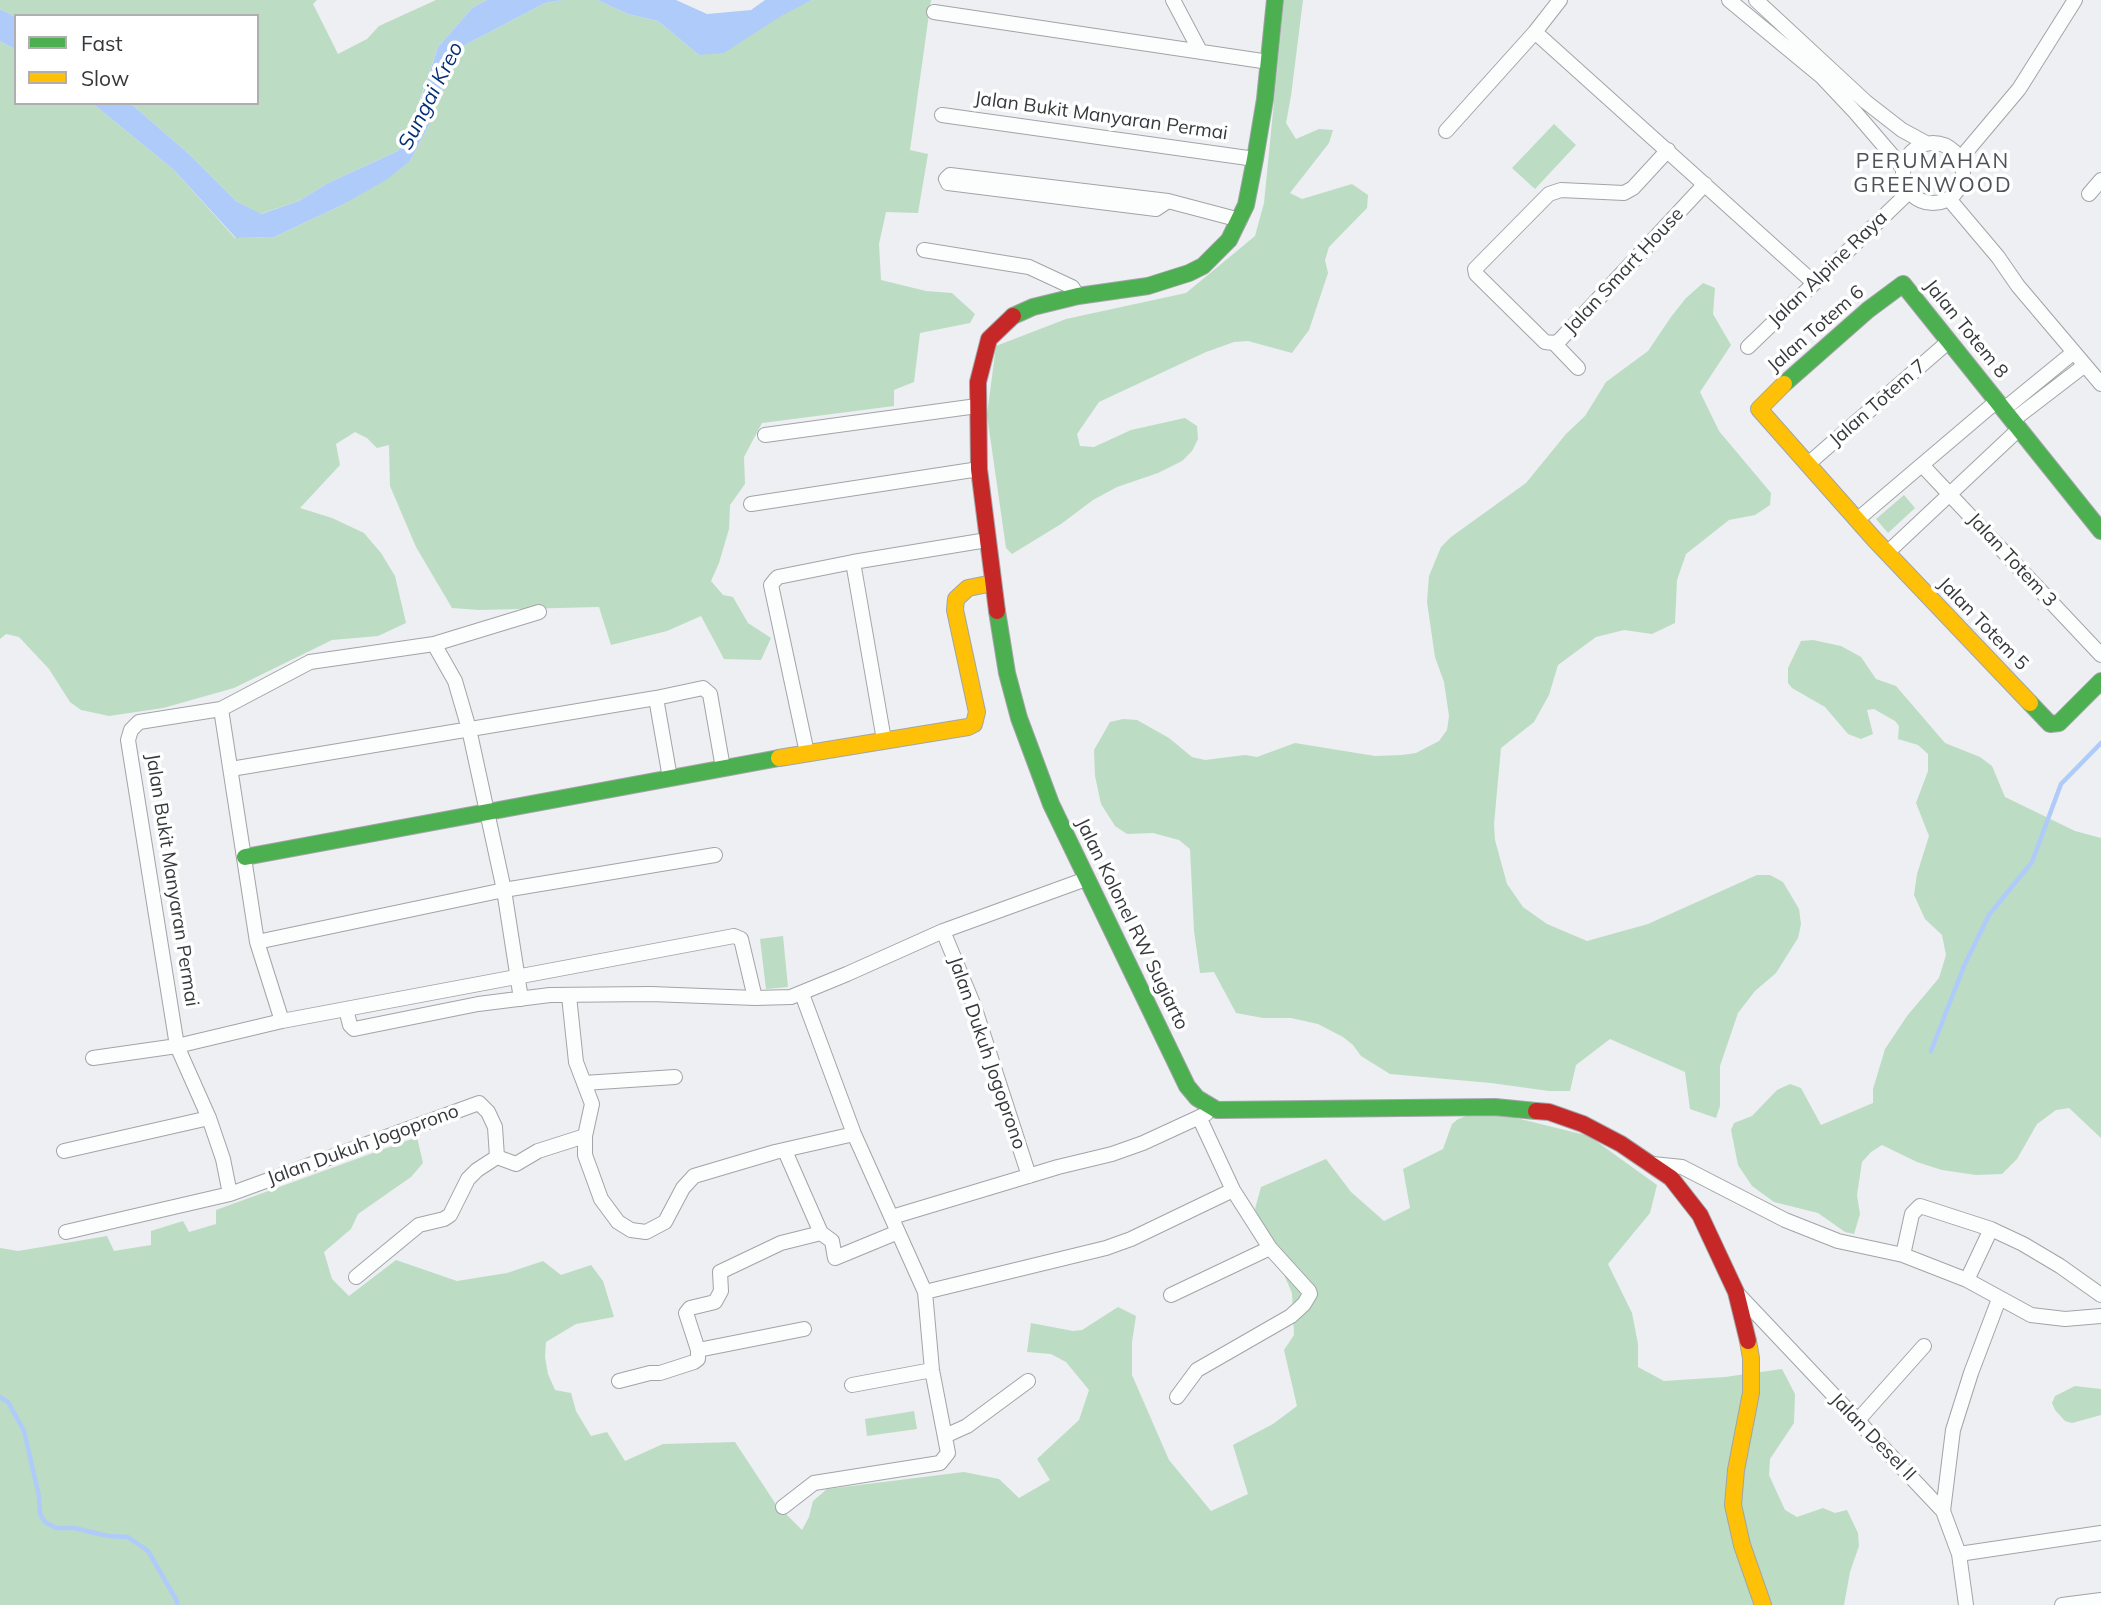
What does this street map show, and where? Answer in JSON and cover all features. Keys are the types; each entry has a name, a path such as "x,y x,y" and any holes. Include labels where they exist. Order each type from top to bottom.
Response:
{"main road":[{"name":"Jalan Kolonel RW Sugiarto","path":"1217,1110 1197,1098 1187,1086 1051,804 1019,718 1007,673 987,540 979,469 977,406 982,360 989,339 1009,318 1033,307 1078,296 1148,286 1189,273 1203,265 1229,240 1246,205 1255,159 1275,0"},
{"name":"Jalan Totem 8","path":"1903,284 2101,531"},
{"name":"Jalan Totem 6","path":"1808,464 1759,409 1858,318 1903,284"},
{"path":"1808,464 1858,519"},
{"name":"Jalan Totem 5","path":"1858,519 2050,724 2059,723 2101,681"},
{"path":"245,857 488,810 968,727 974,724 977,712 955,610 956,599 968,588 993,583"},
{"path":"1217,1110 1455,1107 1520,1108 1549,1112 1583,1124 1653,1164 1671,1178 1700,1215 1737,1292 1751,1358 1751,1393 1736,1470 1733,1505 1742,1545 1763,1605"}],"street":[{"path":"1173,0 1200,51"},
{"path":"1446,131 1535,32 1560,0"},
{"path":"1729,0 1821,76 1903,169"},
{"path":"1756,0 1867,102 1902,130 1926,144 1946,145 1954,151 1963,167 1961,184 1949,199 1939,203 1917,200 1903,181 1903,169 1912,151 1926,144"},
{"path":"1960,159 2019,89 2075,0"},
{"path":"934,12 1269,62"},
{"path":"1764,31 1776,16"},
{"path":"1535,32 1814,283"},
{"name":"Jalan Bukit Manyaran Permai","path":"942,115 1255,159"},
{"name":"Jalan Smart House","path":"1668,150 1633,188 1624,194 1561,190 1549,194 1475,269 1479,278 1545,342 1559,341 1705,184"},
{"path":"1168,201 1156,209 948,183 946,178 950,176 1168,201 1240,220"},
{"path":"2089,194 2101,180"},
{"name":"Jalan Alpine Raya","path":"1748,346 1909,192"},
{"path":"1949,199 2101,384"},
{"path":"924,250 1029,267 1072,288 1078,296"},
{"name":"Jalan Totem 7","path":"1808,464 1948,342"},
{"path":"1553,343 1578,368"},
{"path":"1887,553 1951,495 2008,415 2074,352"},
{"path":"1858,519 1922,465 2008,415 2085,365"},
{"path":"765,435 977,406"},
{"name":"Jalan Totem 3","path":"1922,465 2101,655"},
{"path":"751,504 979,469"},
{"path":"807,753 771,586 778,577 987,540"},
{"path":"853,562 884,740"},
{"name":"Jalan Bukit Manyaran Permai","path":"230,1195 209,1118 177,1046 128,740 131,730 139,722 221,709 310,662 434,644 539,612"},
{"path":"434,644 455,681 469,729 504,890 521,999"},
{"path":"231,769 703,688 710,694 723,768"},
{"path":"656,698 670,778"},
{"path":"221,709 257,942 282,1021"},
{"path":"257,942 504,890 715,855"},
{"name":"Jalan Dukuh Jogoprono","path":"346,1009 354,1029 478,1004 521,999 651,995 755,999 802,994 943,930 1086,879"},
{"name":"Jalan Dukuh Jogoprono","path":"943,930 974,1006 1030,1176"},
{"path":"93,1058 177,1046 282,1021 737,936 741,939 755,999"},
{"path":"783,1507 814,1483 940,1463 948,1453 932,1370 925,1292 854,1134 802,994"},
{"path":"569,996 576,1062 592,1104 585,1136 585,1155 601,1199 618,1222 631,1230 646,1232 665,1222 682,1188 694,1176 854,1134"},
{"path":"584,1083 675,1077"},
{"name":"Jalan Dukuh Jogoprono","path":"230,1195 479,1102 488,1112 495,1127 497,1157"},
{"name":"Jalan Dukuh Jogoprono","path":"892,1217 1143,1143 1217,1110"},
{"path":"1177,1398 1197,1370 1291,1316 1308,1298 1309,1291 1270,1248 1233,1190 1199,1117"},
{"path":"64,1151 209,1118"},
{"path":"356,1277 419,1225 450,1215 468,1179 497,1157 516,1164 538,1152 585,1136"},
{"path":"785,1151 821,1233 832,1241 835,1258 898,1232"},
{"path":"1653,1164 1682,1167 1785,1220 1838,1241 1903,1255 1967,1280 2031,1315 2065,1318 2101,1316"},
{"path":"925,1292 1106,1248 1131,1239 1233,1190"},
{"path":"66,1232 230,1195"},
{"path":"1903,1255 1912,1214 1920,1206 1990,1229 2023,1244 2101,1295"},
{"path":"1967,1280 1990,1229"},
{"path":"619,1381 660,1373 694,1362 698,1359 698,1350 686,1313 690,1308 715,1302 721,1291 720,1272 781,1242 821,1233"},
{"path":"1171,1295 1270,1248"},
{"name":"Jalan Desel II","path":"1737,1292 1943,1511 1959,1554 1966,1605"},
{"path":"1943,1511 1953,1430 1999,1299"},
{"path":"698,1350 804,1329"},
{"path":"1859,1419 1924,1346"},
{"path":"852,1385 932,1370"},
{"path":"945,1436 967,1426 1028,1381"},
{"path":"1959,1554 2101,1533"},
{"path":"2062,1605 2101,1600"}],"green space":[{"path":"0,0 317,0 313,4 338,54 367,39 379,26 436,0 487,0 472,8 438,47 414,117 398,151 328,183 299,201 260,214 236,201 188,153 132,105 259,105 259,14 14,16 0,9"},
{"path":"597,0 628,14 658,21 699,55 812,0 931,0 910,150 928,154 918,213 886,212 879,244 881,280 926,291 952,293 975,314 970,323 920,333 914,382 894,390 894,406 762,423 744,457 745,484 730,505 729,529 711,581 723,595 733,597 748,623 771,638 761,660 724,659 701,616 667,631 611,645 599,607 479,610 452,608 416,547 390,486 389,445 377,448 367,438 355,432 336,444 340,465 300,508 332,518 364,533 395,576 406,623 378,636 332,640 234,688 163,708 109,716 81,710 70,702 49,669 19,637 6,634 0,639 0,41 14,49 14,105 94,105 174,170 235,238 274,237 342,205 410,161 431,121 445,79 465,45 545,3"},
{"path":"1284,0 1303,0 1286,123 1296,139 1319,129 1333,130 1329,143 1290,193 1302,199 1352,184 1368,195 1367,208 1329,247 1325,260 1328,273 1309,330 1292,353 1248,341 1234,342 1206,352 1099,402 1077,434 1080,446 1094,447 1131,430 1185,418 1197,426 1198,439 1192,451 1182,461 1158,473 1117,487 1093,500 1061,524 1012,554 1006,548 987,415 996,346 1066,319 1186,293 1255,236 1264,203"},
{"path":"1554,124 1576,145 1535,189 1512,168"},
{"path":"1703,283 1715,288 1713,314 1731,345 1700,392 1719,431 1771,493 1770,505 1755,515 1729,520 1686,554 1677,580 1675,623 1652,634 1624,630 1596,637 1558,665 1549,695 1534,722 1501,748 1494,824 1495,840 1507,884 1523,907 1547,924 1587,941 1648,924 1757,875 1770,875 1783,882 1799,909 1801,924 1798,938 1776,973 1755,991 1738,1013 1720,1066 1720,1106 1716,1118 1690,1109 1685,1072 1610,1039 1576,1065 1570,1091 1549,1091 1390,1074 1361,1056 1343,1037 1318,1024 1291,1018 1263,1018 1236,1013 1214,972 1200,973 1194,931 1190,849 1179,840 1153,833 1127,834 1115,826 1101,804 1095,776 1094,750 1110,722 1137,720 1169,738 1192,757 1205,760 1245,755 1257,757 1295,743 1375,756 1402,755 1416,753 1439,741 1447,730 1449,716 1444,682 1435,657 1427,602 1429,576 1441,547 1526,483 1566,434 1585,416 1606,382 1648,351 1686,298"},
{"path":"1904,495 1915,508 1888,533 1876,519"},
{"path":"1813,640 1841,646 1861,657 1876,679 1896,686 1945,743 1980,757 1992,766 2005,797 2075,831 2101,838 2101,1138 2069,1108 2056,1110 2037,1124 2017,1159 2002,1174 1976,1175 1942,1170 1917,1162 1882,1145 1862,1162 1857,1195 1860,1214 1854,1234 1845,1232 1818,1213 1774,1202 1752,1186 1738,1165 1731,1130 1734,1123 1752,1116 1777,1090 1790,1084 1801,1088 1821,1125 1873,1103 1873,1089 1885,1049 1907,1016 1939,978 1946,955 1942,935 1925,919 1914,895 1917,874 1929,836 1916,803 1928,771 1928,754 1918,745 1898,739 1899,726 1895,721 1874,709 1867,710 1873,734 1861,739 1848,734 1825,707 1792,688 1788,683 1788,668 1801,641"},
{"path":"783,936 788,987 766,989 760,939"},
{"path":"1472,1114 1500,1114 1589,1136 1657,1185 1650,1213 1608,1264 1632,1313 1638,1344 1638,1367 1664,1381 1725,1377 1782,1369 1795,1394 1794,1423 1770,1459 1769,1475 1785,1510 1797,1517 1823,1508 1835,1513 1847,1510 1858,1533 1859,1546 1850,1572 1844,1605 0,1605 0,1248 18,1251 107,1236 114,1251 151,1245 151,1231 183,1221 189,1232 216,1224 216,1210 417,1137 423,1163 411,1177 358,1214 351,1229 324,1252 332,1279 349,1296 396,1260 457,1281 507,1273 543,1261 561,1275 591,1265 603,1281 614,1317 576,1324 546,1342 545,1357 555,1390 571,1393 576,1411 591,1436 607,1432 625,1461 663,1444 735,1442 775,1503 802,1530 813,1501 827,1489 964,1472 999,1479 1019,1498 1050,1480 1037,1459 1079,1420 1089,1390 1066,1362 1051,1354 1027,1352 1031,1323 1073,1331 1082,1330 1118,1307 1136,1316 1132,1342 1132,1375 1169,1460 1211,1511 1248,1494 1233,1445 1273,1424 1297,1406 1284,1350 1294,1335 1292,1293 1255,1209 1261,1187 1326,1159 1351,1192 1384,1221 1410,1208 1403,1169 1443,1149 1452,1124"},
{"path":"2075,1386 2101,1389 2101,1415 2072,1423 2065,1421 2055,1410 2052,1403 2055,1396"},
{"path":"914,1411 917,1429 867,1436 865,1419"}],"water":[{"name":"Sungai Kreo","path":"487,0 563,0 545,3 465,45 445,79 431,121 410,161 386,180 342,205 274,237 236,238 174,170 94,105 132,105 188,153 236,201 261,214 299,201 328,183 398,151 415,117 438,47 472,8"},
{"path":"597,0 676,0 707,14 751,10 765,0 812,0 781,16 724,53 699,55 658,21 628,14"},
{"path":"0,9 14,16 14,49 0,41"}],"waterway":[{"path":"1931,1051 1964,966 1989,915 2032,862 2061,784 2101,743"},
{"path":"0,1397 8,1402 24,1431 39,1496 40,1514 45,1522 56,1528 74,1528 108,1536 128,1537 148,1551 177,1605"}],"traffic: fast":[{"path":"1013,316 1033,307 1078,296 1148,286 1189,273 1203,266 1229,240 1246,205 1255,159 1265,99 1275,0"},
{"path":"1784,384 1868,310 1903,284 2101,531"},
{"path":"997,611 1007,673 1019,718 1051,804 1187,1086 1197,1098 1217,1110 1495,1107 1536,1111"},
{"path":"2030,703 2050,724 2059,723 2101,681"},
{"path":"245,857 779,758"}],"traffic: slow":[{"path":"1784,384 1759,409 1874,539 2030,703"},
{"path":"779,758 974,724 977,712 955,610 956,599 968,588 993,583"},
{"path":"1748,1341 1751,1393 1736,1470 1733,1505 1742,1545 1763,1605"}],"traffic: jam":[{"path":"997,611 979,469 978,382 989,339 1013,316"},
{"path":"1536,1111 1549,1112 1583,1124 1621,1144 1671,1178 1700,1215 1736,1292 1748,1341"}],"district":[{"name":"PERUMAHAN GREENWOOD","path":"1933,174"}]}
